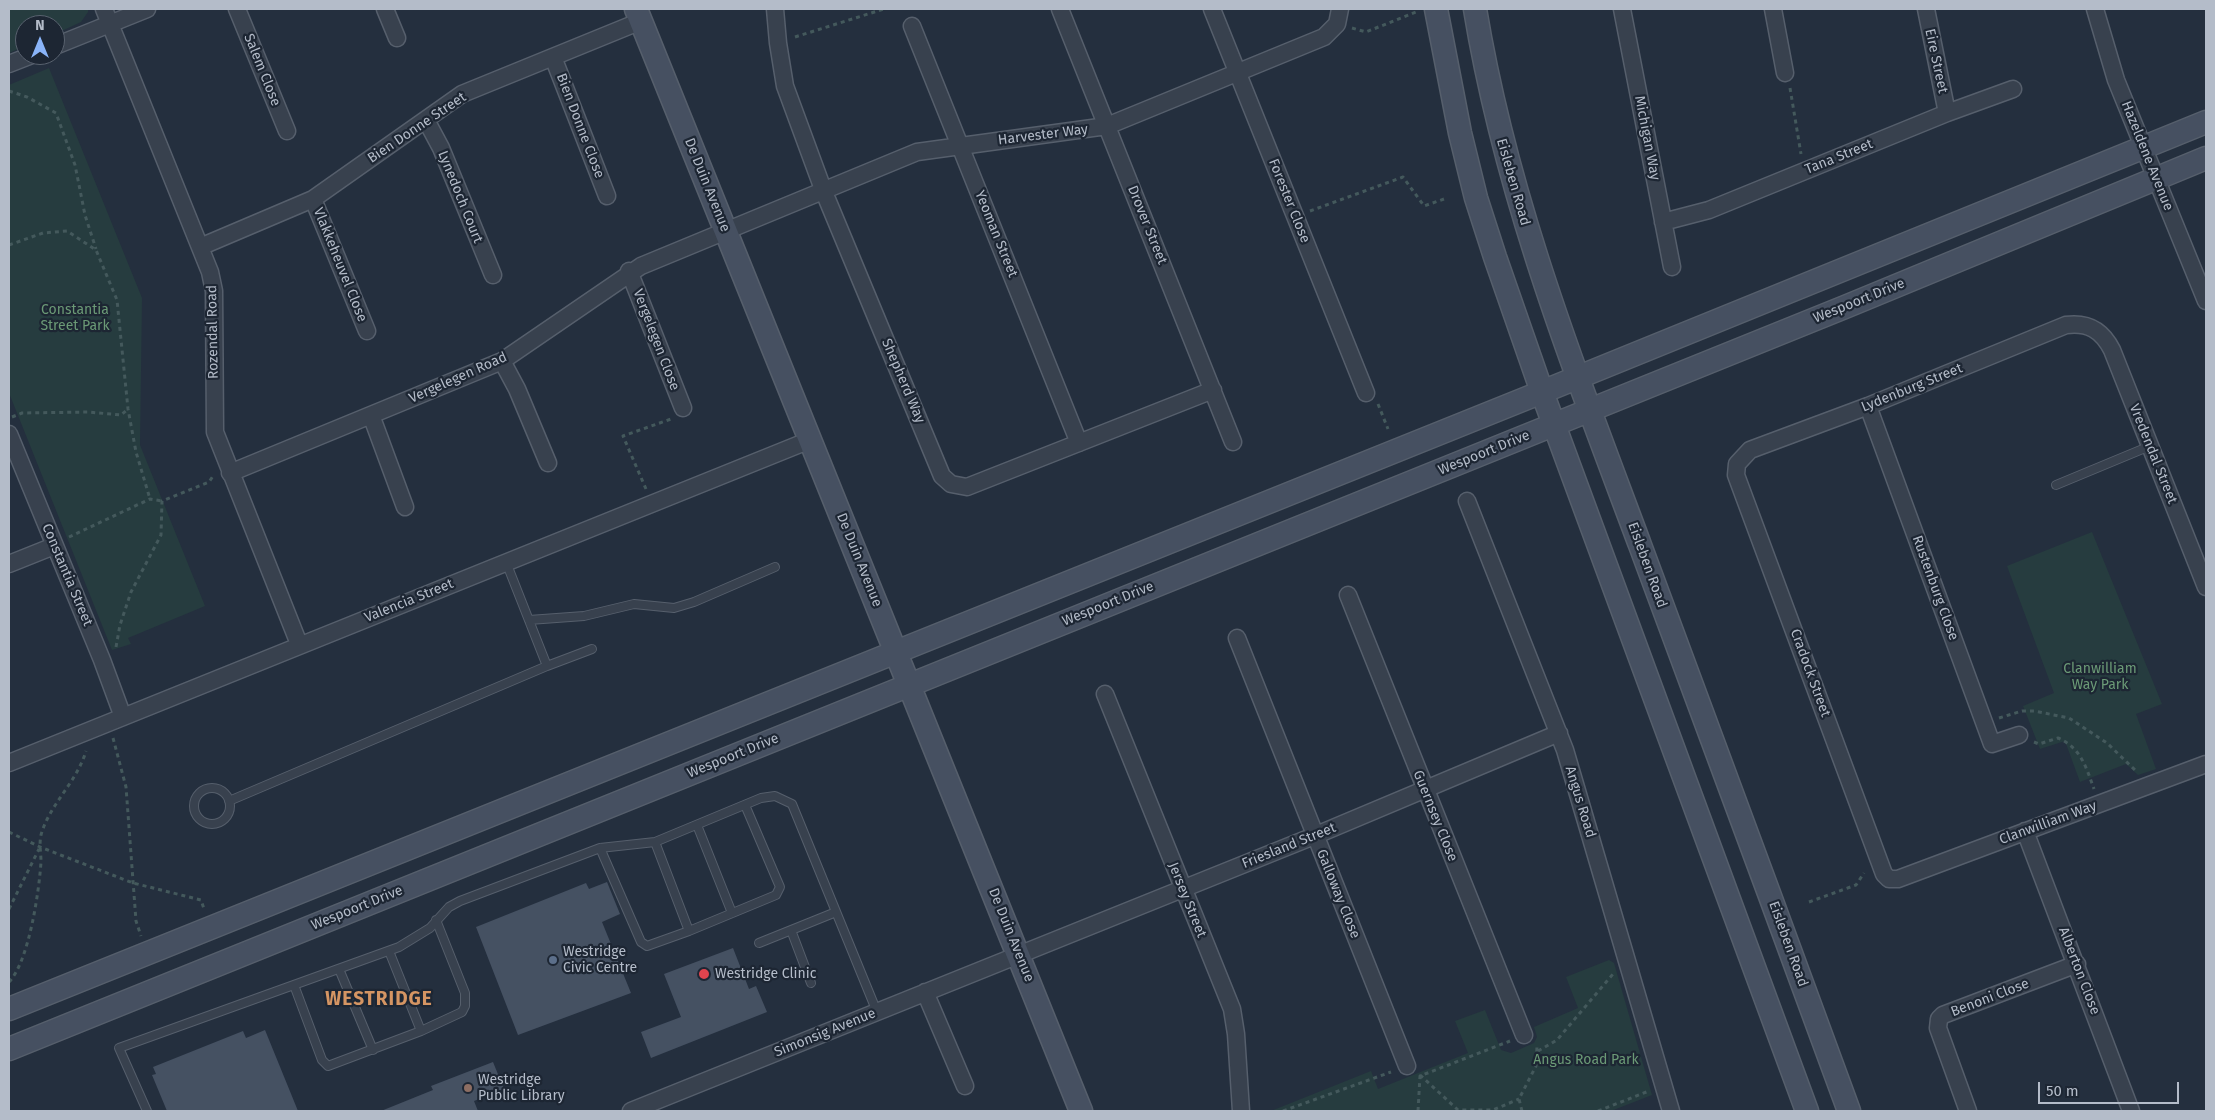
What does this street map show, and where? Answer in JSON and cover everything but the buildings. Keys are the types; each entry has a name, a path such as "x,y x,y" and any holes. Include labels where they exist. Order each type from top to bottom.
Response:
{"main road":[{"name":"Eisleben Road","path":"1476,9 1498,127 1517,198 1577,378 1849,1111"},
{"path":"1426,10 1454,108 1476,198 1542,392 1807,1111"},
{"name":"De Duin Avenue","path":"638,15 1081,1111"},
{"path":"9,1009 1577,378 2206,122"},
{"name":"Wespoort Drive","path":"9,1049 1845,307 2156,177 2206,158"}],"street":[{"path":"65,40 107,16 147,9"},
{"name":"Salem Close","path":"237,9 287,131"},
{"path":"385,9 397,38"},
{"name":"Shepherd Way","path":"774,9 785,86 824,192 942,476 951,484 967,486 1213,390"},
{"name":"Drover Street","path":"1060,9 1233,442"},
{"name":"Forester Close","path":"1212,9 1295,217 1371,395"},
{"name":"Michigan Way","path":"1622,9 1672,267"},
{"path":"1773,9 1785,73"},
{"name":"Eire Street","path":"1926,9 1947,113"},
{"name":"Hazeldene Avenue","path":"2095,9 2107,56 2206,301"},
{"name":"Bien Donne Street","path":"200,248 313,199 462,94 553,57 638,15"},
{"name":"Rozendal Road","path":"107,16 210,272 214,292 215,432 299,644"},
{"name":"Harvester Way","path":"726,231 917,152 1107,126 1238,74 1324,37 1338,16"},
{"name":"Yeoman Street","path":"912,26 1079,443"},
{"name":"Bien Donne Close","path":"553,57 607,196"},
{"name":"Tana Street","path":"1663,222 1708,210 1947,113 2013,89"},
{"name":"Lynedoch Court","path":"426,120 441,148 492,275"},
{"name":"Vlakkeheuvel Close","path":"313,199 367,331"},
{"name":"Vergelegen Road","path":"230,473 502,361 630,272 726,231"},
{"name":"Vergelegen Close","path":"630,272 683,408"},
{"name":"Lydenburg Street","path":"1737,464 1750,450 1868,406 2066,326 2082,324 2092,327"},
{"name":"Vredendal Street","path":"2092,327 2100,332 2112,350 2206,587"},
{"path":"502,361 517,390 548,464"},
{"name":"Rustenburg Close","path":"1868,406 1992,744 2019,735"},
{"path":"372,415 405,507"},
{"name":"Constantia Street","path":"9,434 102,660 123,717"},
{"name":"Valencia Street","path":"9,763 299,644 810,440"},
{"name":"Cradock Street","path":"1737,464 1736,475 1884,874 1889,879"},
{"name":"Angus Road","path":"1467,501 1559,733 1671,1111"},
{"path":"9,564 54,546"},
{"name":"Guernsey Close","path":"1348,595 1524,1035"},
{"name":"Galloway Close","path":"1238,638 1314,836 1414,1071"},
{"name":"Jersey Street","path":"1105,694 1182,889 1232,1009 1236,1034 1241,1111"},
{"name":"Friesland Street","path":"1018,955 1314,836 1559,733"},
{"name":"Clanwilliam Way","path":"1889,879 1898,879 2206,764"},
{"name":"Alberton Close","path":"2025,831 2077,964 2131,1111"},
{"name":"Simonsig Avenue","path":"631,1111 1018,955"},
{"name":"Benoni Close","path":"1968,1111 1938,1028 1939,1019 1943,1015 2077,964"},
{"path":"925,992 965,1086"}],"lane":[{"path":"2056,485 2150,446"},
{"path":"506,562 547,666"},
{"path":"529,620 584,616 634,604 674,608 775,567"},
{"path":"228,801 547,666 592,649"},
{"path":"218,789 224,792 228,801 229,812 220,822 206,823 196,814 195,800 204,790 218,789"},
{"path":"147,1111 119,1048 389,951 430,928 436,920 460,901 600,848 655,842 762,798 775,796 792,804 877,1012"},
{"path":"600,848 641,942 647,946 690,931 776,895 779,890 745,805"},
{"path":"697,825 732,913"},
{"path":"655,842 690,931"},
{"path":"759,943 836,912"},
{"path":"294,985 324,1063 334,1065 421,1031 462,1012 465,1006 465,993 436,920"},
{"path":"791,930 811,983"},
{"path":"389,951 421,1031"},
{"path":"339,969 373,1050"}],"path":[{"path":"778,43 884,9"},
{"path":"1338,16 1366,32 1426,10"},
{"path":"1785,73 1804,171"},
{"path":"9,92 27,97 56,113 75,165 85,215 96,250 117,300 128,408 136,452 150,499"},
{"path":"1295,217 1404,177 1424,206 1444,199"},
{"path":"9,245 43,233 67,231 96,250"},
{"path":"1371,395 1388,429"},
{"path":"9,418 22,413 88,412 121,415 128,408"},
{"path":"652,503 623,436 685,414 683,408"},
{"path":"54,546 76,533 101,524 150,499 162,501 209,482 216,472 230,473"},
{"path":"102,660 114,654 120,624 131,592 161,535 162,501"},
{"path":"1984,722 2022,711 2034,711 2069,718 2107,743 2141,776"},
{"path":"111,732 126,787 136,921 148,953"},
{"path":"2019,735 2039,744 2058,738 2078,750 2099,804"},
{"path":"9,909 40,847 47,817 60,801 87,748"},
{"path":"9,832 40,847 133,883 201,900 211,927"},
{"path":"9,982 18,973 32,924 41,861 40,847"},
{"path":"1809,902 1856,885 1866,870"},
{"path":"1538,1051 1557,1040 1616,971 1629,966"},
{"path":"1283,1111 1524,1035 1536,1040 1538,1051 1536,1066 1519,1099 1492,1111 1458,1110 1414,1071"},
{"path":"1414,1071 1418,1111"},
{"path":"1598,1111 1645,1092 1665,1089"},
{"path":"1519,1099 1522,1111"}],"green space":[{"path":"9,9 88,9 81,22 65,29 65,15 15,15 15,50 9,53"},
{"name":"Constantia Street Park","path":"49,68 142,298 140,445 205,606 128,638 131,644 112,650 9,393 9,85"},
{"name":"Clanwilliam Way Park","path":"2092,532 2162,704 2136,714 2156,769 2138,775 2126,764 2080,782 2065,741 2040,749 2023,706 2054,693 2007,566"},
{"name":"Angus Road Park","path":"1609,960 1614,963 1652,1095 1611,1111 1271,1111 1371,1071 1378,1089 1468,1053 1455,1021 1485,1010 1501,1050 1511,1053 1534,1043 1537,1037 1534,1027 1578,1008 1566,977"}],"place":[{"name":"Westridge Civic Centre","path":"553,960"},
{"name":"Westridge Clinic","path":"704,974"},
{"name":"Westridge Public Library","path":"468,1088"}],"district":[{"name":"WESTRIDGE","path":"379,1000"}]}
